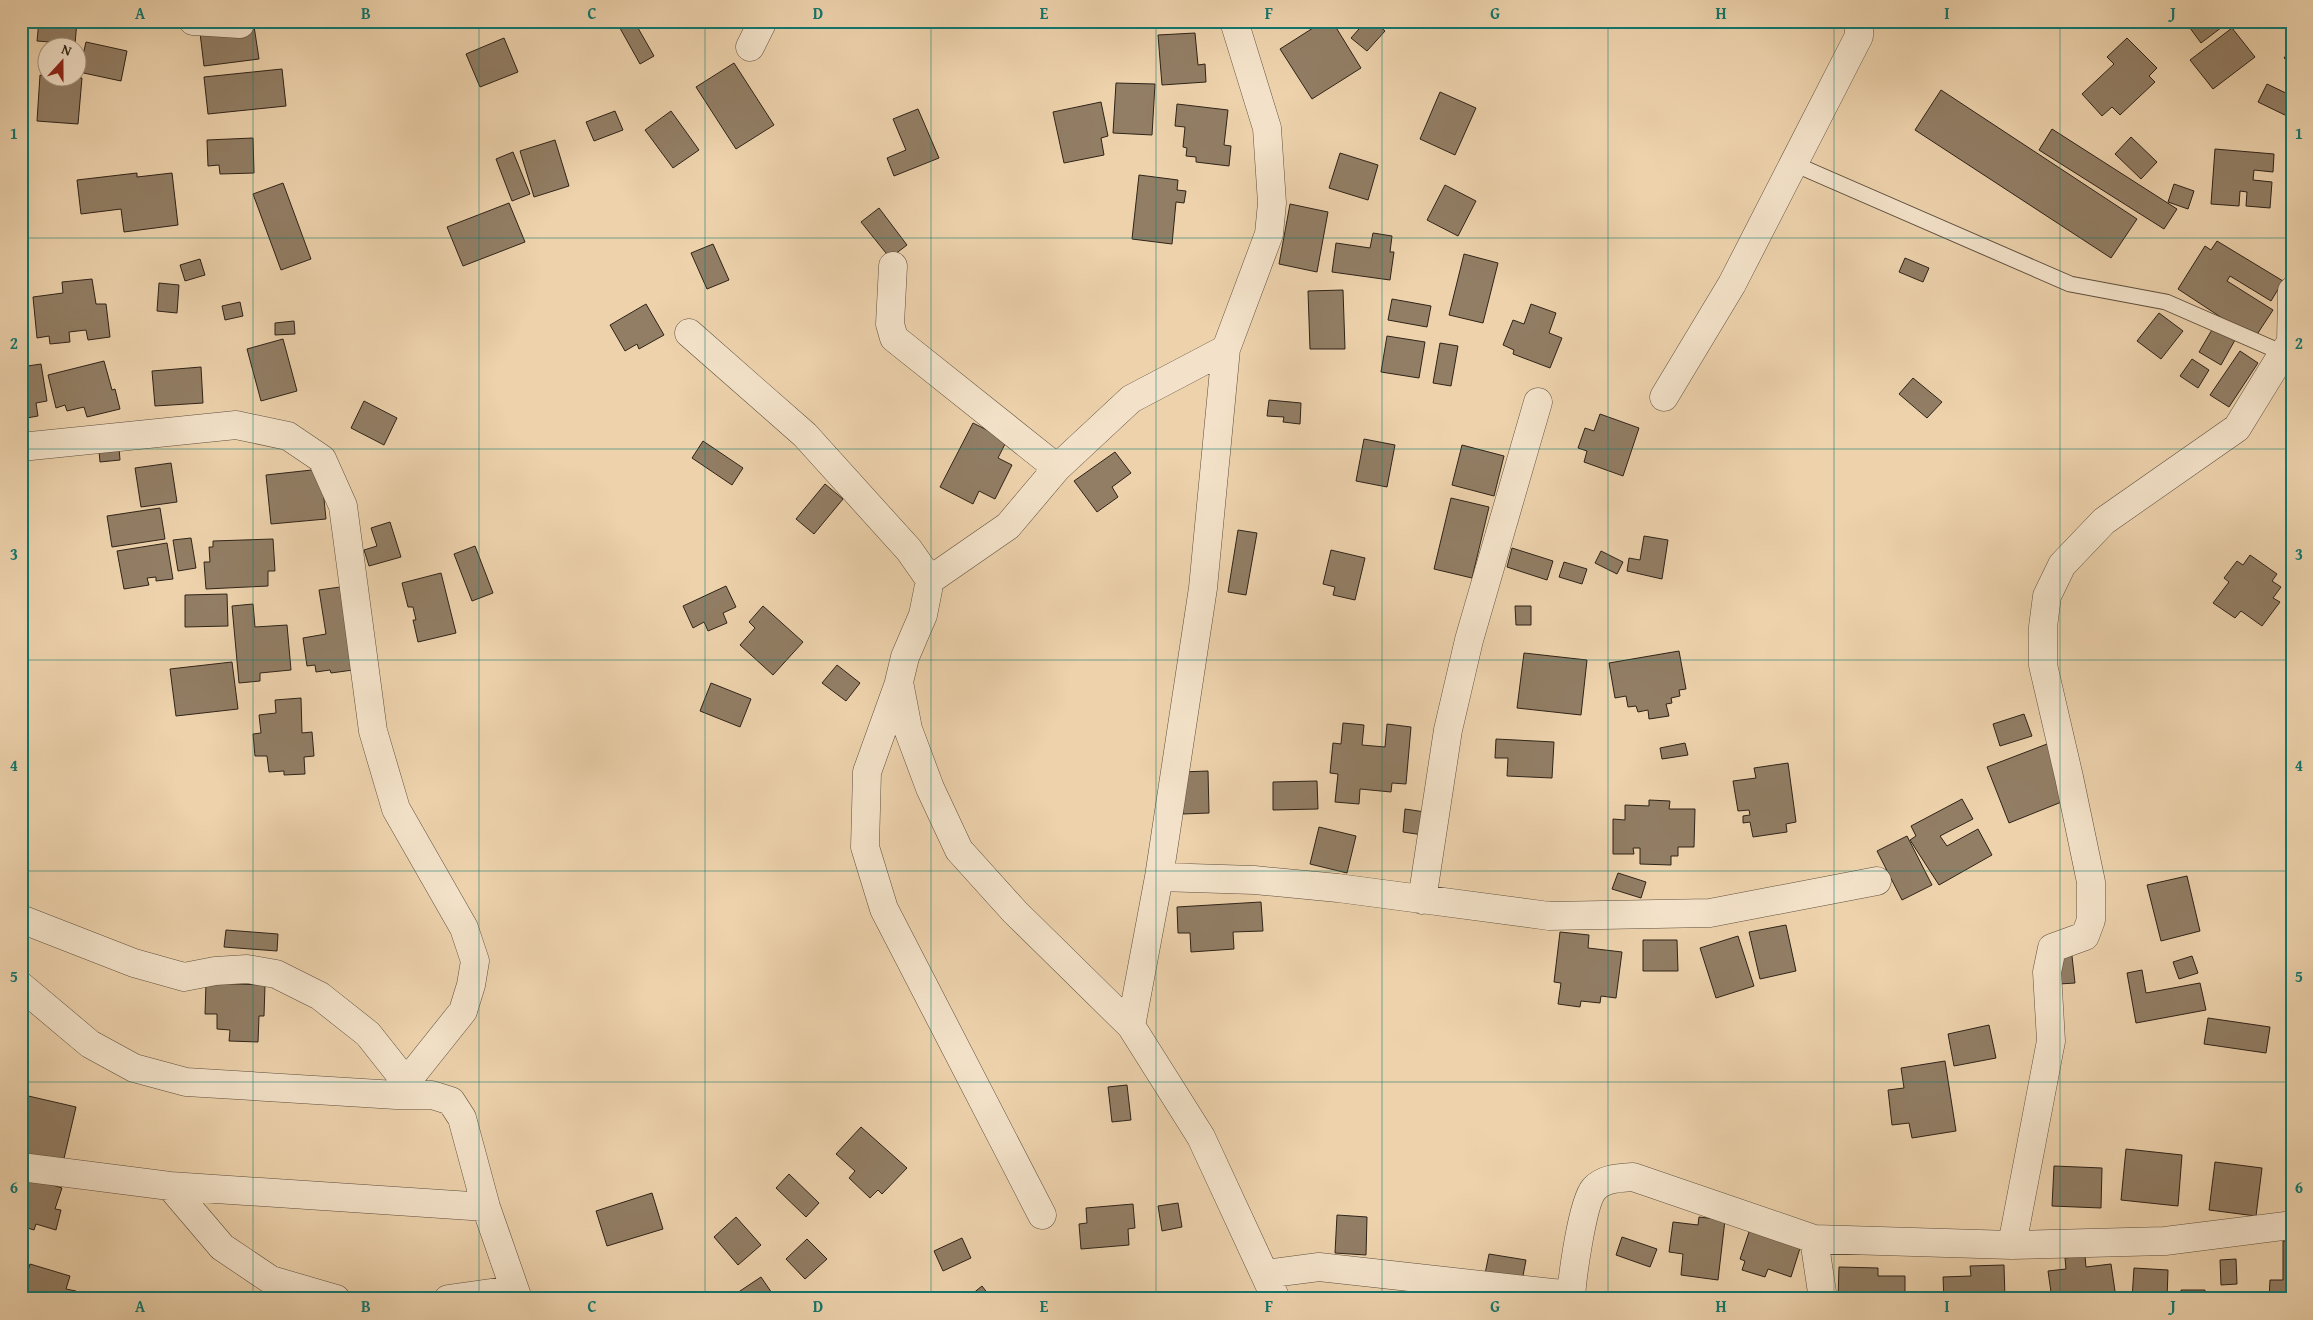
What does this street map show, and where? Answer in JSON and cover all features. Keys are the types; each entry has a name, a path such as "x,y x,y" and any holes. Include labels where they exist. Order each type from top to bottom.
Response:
{"street":[{"path":"193,21 240,24"},
{"path":"750,47 763,21"},
{"path":"1131,1026 1159,877 1203,588 1226,349 1269,234 1272,202 1267,128 1234,21"},
{"path":"1664,397 1732,284 1792,163 1859,36 1859,21"},
{"path":"893,266 890,324 894,338 1057,468"},
{"path":"2012,1245 2051,1041 2047,972 2052,948 2084,936 2091,920 2091,882 2043,665 2047,596 2062,565 2104,521 2237,428 2289,347 2292,291"},
{"path":"689,332 805,435 909,550 930,580"},
{"path":"1042,1214 884,909 865,847 867,772 900,682 905,657 923,614 930,580 1008,526 1057,468 1131,399 1226,349"},
{"path":"1422,900 1448,730 1470,640 1538,402"},
{"path":"21,447 236,425 288,436 322,459 343,506 373,731 396,809 464,928 475,961 471,985 463,1011 401,1089"},
{"path":"900,682 908,729 930,788 959,850 1015,912 1131,1026 1201,1137 1271,1286 1319,1267 1571,1297 1583,1221 1593,1190 1604,1181 1633,1178 1814,1239 2012,1245 2165,1242 2292,1225"},
{"path":"1159,877 1254,880 1338,888 1549,916 1710,912 1876,881"},
{"path":"21,919 134,963 184,978 215,971 247,969 276,974 320,996 368,1034 401,1089"},
{"path":"21,986 90,1044 134,1068 186,1082 401,1089 451,1101 462,1118 486,1207 516,1294 448,1299"},
{"path":"21,1167 170,1186 486,1207"},
{"path":"170,1186 222,1247 271,1280 336,1299"},
{"path":"1814,1239 1823,1299"}],"lane":[{"path":"1792,163 2070,284 2166,302 2289,347"}],"building":[{"path":"39,21 77,21 76,38 38,38 37,41"},
{"path":"616,21 634,21 654,56 640,64"},
{"path":"1324,21 1332,21 1361,68 1312,99 1280,49"},
{"path":"1366,21 1374,21 1385,31 1367,51 1351,38"},
{"path":"2190,21 2230,21 2201,43 2187,24"},
{"path":"254,26 259,59 204,66 200,33"},
{"path":"2232,28 2255,57 2213,89 2190,60"},
{"path":"1195,33 1198,65 1205,64 1206,82 1162,85 1158,35"},
{"path":"504,38 518,72 480,87 466,54"},
{"path":"2127,38 2157,68 2149,76 2155,82 2120,115 2112,107 2102,116 2082,94 2114,64 2107,57"},
{"path":"88,42 127,51 121,81 88,74"},
{"path":"2292,48 2292,64 2284,58"},
{"path":"734,63 774,125 736,149 696,87"},
{"path":"282,69 286,106 208,114 204,77"},
{"path":"1116,83 1155,84 1152,135 1113,133"},
{"path":"2267,84 2292,96 2292,106 2287,116 2258,102"},
{"path":"39,88 81,88 78,124 37,121"},
{"path":"1941,90 2137,219 2111,258 1915,130"},
{"path":"1440,92 1476,108 1455,155 1420,139"},
{"path":"1101,102 1108,136 1101,138 1104,155 1064,163 1053,112"},
{"path":"1177,104 1228,110 1224,145 1231,146 1229,166 1196,162 1196,157 1186,156 1187,148 1183,147 1185,127 1175,126"},
{"path":"918,109 939,158 894,176 887,158 906,150 893,119"},
{"path":"615,111 623,130 594,141 586,122"},
{"path":"671,111 699,150 673,168 645,130"},
{"path":"2052,129 2177,209 2164,229 2039,150"},
{"path":"2131,137 2157,162 2141,179 2115,154"},
{"path":"253,138 254,173 220,174 219,165 208,166 207,140"},
{"path":"555,140 569,186 534,197 520,151"},
{"path":"2215,149 2274,154 2273,172 2254,170 2253,180 2272,182 2270,208 2246,206 2247,192 2240,191 2239,206 2211,204"},
{"path":"513,152 530,194 512,201 496,159"},
{"path":"1340,153 1378,165 1368,200 1329,188"},
{"path":"137,173 137,177 172,173 178,225 124,232 121,209 81,214 77,180"},
{"path":"1139,175 1178,180 1177,190 1186,191 1184,203 1176,202 1172,244 1132,239"},
{"path":"283,183 311,259 281,270 253,194"},
{"path":"2174,184 2194,191 2188,209 2168,202"},
{"path":"1445,185 1476,201 1458,236 1427,220"},
{"path":"509,203 525,242 463,266 447,227"},
{"path":"1290,204 1328,212 1317,272 1279,264"},
{"path":"879,208 907,245 890,258 861,222"},
{"path":"1373,233 1392,236 1390,252 1394,252 1390,280 1332,272 1336,243 1370,248"},
{"path":"2217,241 2283,281 2271,301 2230,276 2227,281 2273,310 2254,339 2178,289 2205,246 2211,250"},
{"path":"713,244 729,280 707,289 691,253"},
{"path":"1464,254 1498,263 1483,323 1449,315"},
{"path":"1905,258 1929,268 1923,282 1899,272"},
{"path":"200,259 205,275 185,281 180,265"},
{"path":"92,279 96,304 106,304 110,337 88,340 86,330 69,332 70,342 50,344 49,336 37,338 33,297 63,293 62,282"},
{"path":"159,283 179,285 177,313 157,311"},
{"path":"1343,290 1345,349 1310,349 1308,291"},
{"path":"1392,299 1431,306 1427,327 1388,320"},
{"path":"240,302 243,316 225,320 222,306"},
{"path":"646,304 664,335 639,349 637,344 625,351 610,325"},
{"path":"1531,304 1556,313 1549,333 1562,338 1550,368 1513,354 1514,350 1503,345 1513,320 1524,324"},
{"path":"2159,313 2183,331 2161,359 2137,341"},
{"path":"294,321 295,334 275,335 275,323"},
{"path":"2213,328 2235,340 2221,365 2199,352"},
{"path":"1387,336 1425,342 1419,378 1381,372"},
{"path":"283,339 297,391 261,401 247,349"},
{"path":"1440,343 1458,346 1451,386 1433,383"},
{"path":"2240,351 2258,363 2229,407 2210,395"},
{"path":"2192,359 2209,370 2198,388 2180,376"},
{"path":"104,361 112,390 115,389 120,409 87,417 84,407 67,411 65,405 56,408 48,375"},
{"path":"41,364 47,401 36,403 38,416 21,419 21,367"},
{"path":"201,367 203,403 155,406 152,371"},
{"path":"1913,378 1942,402 1927,418 1899,394"},
{"path":"1269,400 1301,403 1300,424 1283,422 1284,417 1267,416"},
{"path":"364,401 397,418 384,445 351,428"},
{"path":"1600,414 1639,428 1623,476 1584,462 1587,451 1578,448 1585,428 1594,431"},
{"path":"973,423 1007,440 998,458 1012,465 995,499 979,491 973,504 940,487"},
{"path":"1364,439 1395,445 1387,487 1356,481"},
{"path":"703,441 743,468 732,485 692,458"},
{"path":"1462,445 1504,456 1494,496 1452,485"},
{"path":"119,448 120,460 100,462 99,451"},
{"path":"1115,452 1131,473 1112,487 1118,497 1097,512 1074,481"},
{"path":"171,463 177,502 141,507 135,468"},
{"path":"321,469 326,519 271,524 266,475"},
{"path":"825,484 843,499 814,534 796,519"},
{"path":"1451,498 1489,507 1472,578 1434,569"},
{"path":"160,508 165,539 112,547 107,516"},
{"path":"390,522 401,557 369,566 364,550 377,546 371,528"},
{"path":"1238,530 1257,533 1246,595 1228,592"},
{"path":"1644,536 1668,540 1662,579 1627,571 1629,558 1640,560"},
{"path":"191,538 196,568 178,571 173,540"},
{"path":"273,539 275,571 268,571 268,586 206,589 204,562 210,562 209,547 213,547 213,541"},
{"path":"167,543 173,579 156,581 156,577 147,578 149,585 124,589 117,551"},
{"path":"475,546 493,593 472,601 454,554"},
{"path":"1512,548 1553,561 1547,580 1507,567"},
{"path":"1331,550 1365,558 1355,600 1333,595 1335,587 1323,584"},
{"path":"1601,551 1623,562 1617,574 1595,563"},
{"path":"2250,555 2277,574 2272,581 2281,587 2273,598 2280,602 2262,626 2241,611 2235,618 2213,603 2229,582 2224,578 2237,561 2243,565"},
{"path":"1564,562 1587,569 1582,584 1559,577"},
{"path":"441,573 456,633 418,642 413,620 416,620 413,607 408,607 402,583"},
{"path":"726,586 736,607 723,613 727,623 708,631 704,622 693,628 683,606"},
{"path":"340,587 353,670 331,673 330,670 316,672 315,665 307,666 303,638 326,634 319,590"},
{"path":"227,594 228,626 185,627 185,595"},
{"path":"253,604 255,627 287,625 291,670 260,673 260,681 239,683 232,606"},
{"path":"763,606 803,642 773,675 740,645 755,628 749,622"},
{"path":"1515,606 1531,606 1531,625 1516,625"},
{"path":"1679,651 1686,689 1679,690 1680,696 1671,698 1672,703 1666,704 1669,716 1649,719 1648,710 1638,712 1636,706 1628,707 1626,696 1615,698 1609,663"},
{"path":"1524,653 1587,660 1581,715 1517,708"},
{"path":"232,662 238,709 176,716 170,669"},
{"path":"837,665 860,683 846,701 822,683"},
{"path":"711,683 751,699 740,727 700,711"},
{"path":"301,698 302,733 312,732 314,756 304,757 305,774 284,775 284,771 269,772 267,756 255,756 253,734 261,733 259,715 276,713 275,700"},
{"path":"2024,714 2032,736 2000,746 1993,724"},
{"path":"1343,723 1364,725 1362,745 1385,747 1387,724 1411,727 1406,784 1392,783 1391,792 1360,789 1359,804 1335,802 1338,774 1330,773 1333,743 1341,744"},
{"path":"1496,739 1554,742 1552,778 1507,776 1508,758 1495,758"},
{"path":"1685,743 1688,755 1662,759 1660,748"},
{"path":"2047,744 2069,799 2009,823 1987,767"},
{"path":"1788,763 1796,822 1786,824 1787,832 1753,837 1750,822 1743,823 1743,816 1750,815 1749,810 1738,811 1733,781 1756,778 1754,768"},
{"path":"1208,771 1209,813 1183,814 1181,772"},
{"path":"1317,781 1318,809 1273,810 1273,782"},
{"path":"1962,799 1973,819 1940,836 1947,846 1978,829 1992,855 1939,885 1910,840 1916,836 1911,826"},
{"path":"1649,800 1670,801 1669,809 1695,809 1694,847 1678,847 1678,856 1671,856 1671,865 1640,864 1640,848 1633,848 1634,854 1613,854 1613,819 1625,820 1625,805 1649,806"},
{"path":"1405,809 1425,812 1423,835 1403,832"},
{"path":"1319,827 1356,836 1347,873 1310,864"},
{"path":"1907,836 1932,885 1902,900 1877,851"},
{"path":"1618,873 1646,882 1641,898 1612,889"},
{"path":"2187,876 2200,931 2161,941 2147,885"},
{"path":"1261,902 1263,931 1233,932 1234,949 1191,952 1190,933 1178,933 1177,907"},
{"path":"1786,925 1796,971 1760,979 1749,932"},
{"path":"226,930 278,934 277,951 224,947"},
{"path":"1560,932 1589,935 1588,948 1622,952 1616,998 1601,996 1600,1003 1581,1001 1580,1007 1558,1004 1561,983 1554,982"},
{"path":"1738,936 1754,986 1716,998 1700,948"},
{"path":"1643,940 1677,940 1678,971 1643,971"},
{"path":"2071,947 2075,983 2059,984 2055,949"},
{"path":"2192,956 2198,973 2179,979 2173,962"},
{"path":"2142,970 2146,993 2200,983 2206,1010 2136,1023 2127,973"},
{"path":"206,983 265,985 264,1016 259,1016 258,1042 229,1041 230,1030 217,1029 217,1014 205,1014"},
{"path":"2208,1018 2270,1027 2266,1053 2204,1044"},
{"path":"1989,1025 1996,1058 1954,1066 1948,1034"},
{"path":"1945,1061 1956,1131 1912,1138 1909,1123 1892,1125 1888,1090 1904,1088 1901,1068"},
{"path":"1127,1085 1131,1120 1112,1122 1108,1087"},
{"path":"24,1095 76,1107 62,1167 21,1157 21,1106"},
{"path":"861,1127 907,1168 882,1194 878,1190 870,1198 849,1178 855,1171 836,1154"},
{"path":"2126,1149 2182,1155 2178,1206 2121,1200"},
{"path":"2215,1162 2262,1168 2256,1216 2209,1210"},
{"path":"2054,1166 2102,1168 2101,1208 2052,1206"},
{"path":"789,1174 819,1203 806,1217 776,1188"},
{"path":"30,1178 62,1188 55,1209 61,1210 56,1230 36,1224 34,1230 21,1226 21,1195 24,1195"},
{"path":"652,1193 663,1229 607,1246 596,1211"},
{"path":"1178,1203 1182,1227 1162,1231 1158,1206"},
{"path":"1133,1204 1135,1228 1128,1229 1129,1245 1081,1249 1079,1224 1087,1223 1086,1208"},
{"path":"1337,1215 1367,1217 1366,1255 1335,1253"},
{"path":"736,1217 761,1245 738,1265 714,1237"},
{"path":"1699,1217 1725,1220 1718,1280 1681,1275 1683,1254 1669,1252 1673,1222 1698,1225"},
{"path":"1750,1229 1801,1245 1791,1277 1768,1269 1765,1277 1742,1270 1745,1261 1740,1259"},
{"path":"1622,1237 1657,1249 1650,1267 1616,1255"},
{"path":"962,1238 971,1258 943,1271 934,1251"},
{"path":"807,1239 827,1259 805,1279 786,1259"},
{"path":"2283,1241 2292,1241 2292,1299 2269,1299 2270,1280 2283,1280"},
{"path":"1489,1254 1526,1260 1522,1281 1485,1274"},
{"path":"2085,1256 2086,1267 2111,1264 2116,1298 2052,1299 2048,1271 2066,1269 2065,1258"},
{"path":"2236,1259 2237,1284 2221,1285 2220,1260"},
{"path":"30,1264 70,1276 66,1289 76,1291 74,1299 21,1299 21,1274 23,1270 28,1271"},
{"path":"2004,1265 2005,1299 1944,1299 1943,1277 1971,1276 1970,1266"},
{"path":"1839,1267 1878,1268 1878,1276 1905,1276 1905,1299 1838,1299"},
{"path":"2134,1268 2168,1270 2167,1299 2132,1299"},
{"path":"761,1277 776,1299 728,1299"},
{"path":"982,1286 992,1299 966,1299"},
{"path":"2181,1290 2205,1290 2205,1299 2181,1299"},
{"path":"589,1292 593,1299 575,1299"},
{"path":"1432,1294 1460,1297 1432,1299"}]}
